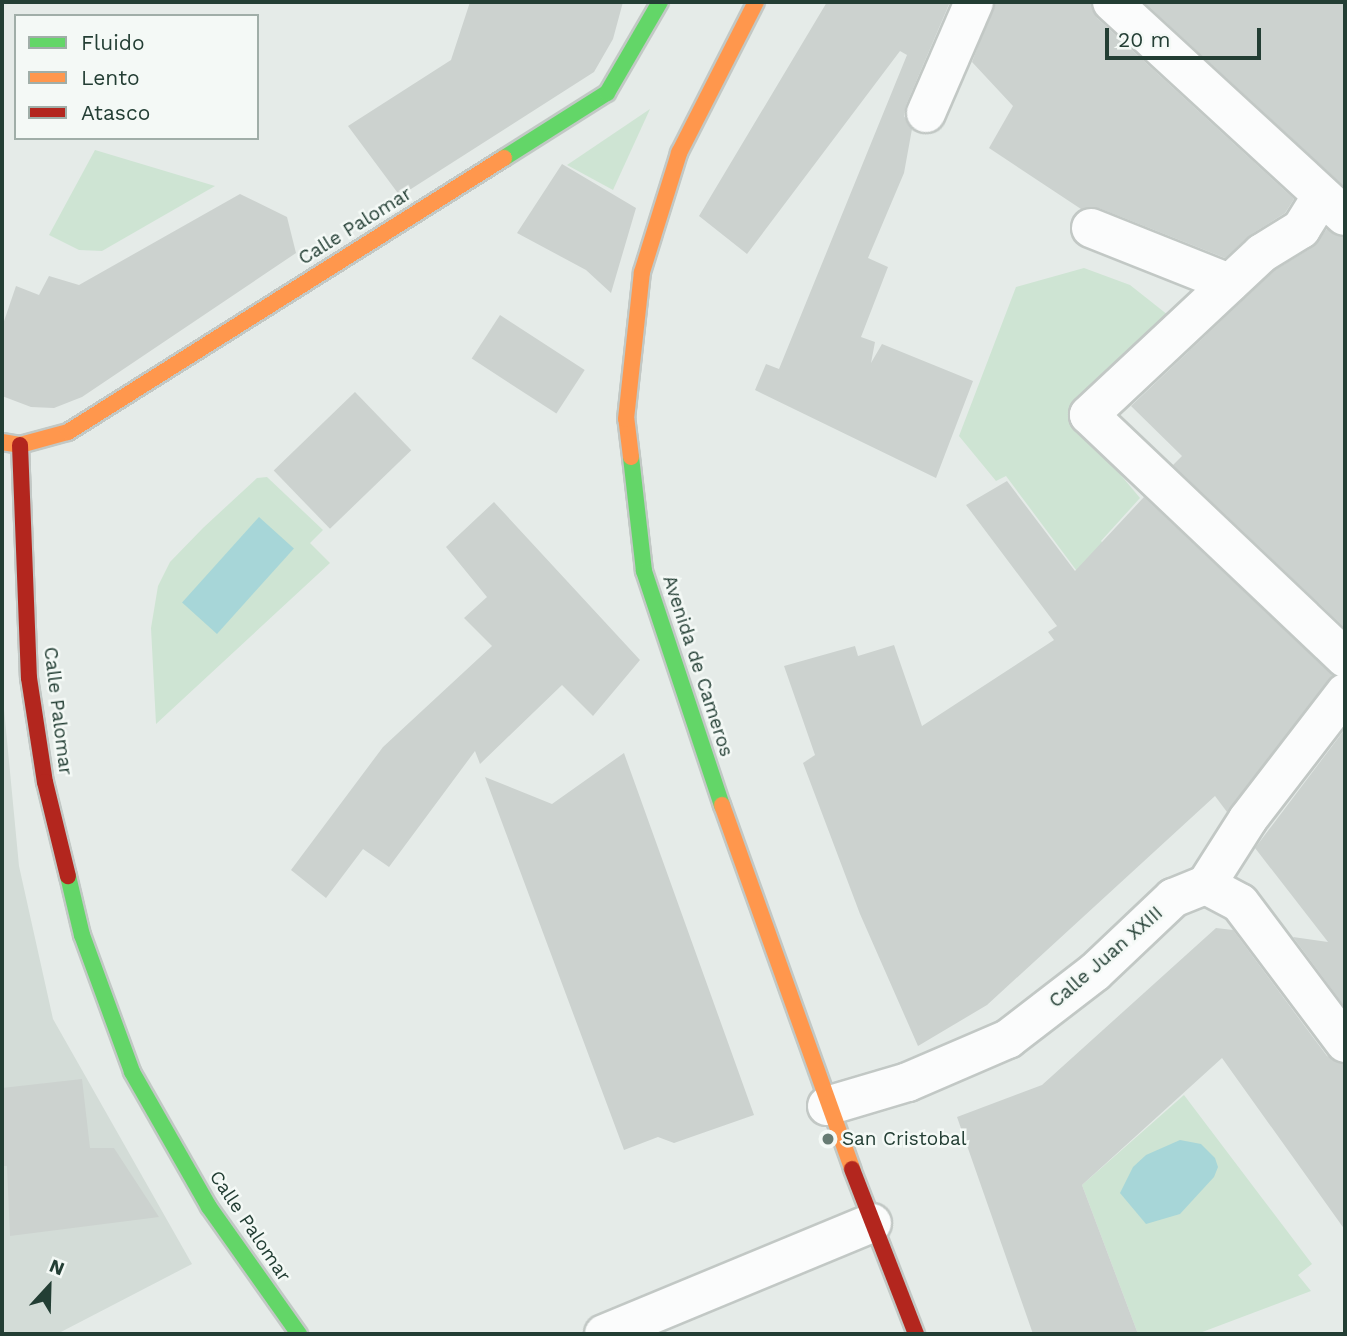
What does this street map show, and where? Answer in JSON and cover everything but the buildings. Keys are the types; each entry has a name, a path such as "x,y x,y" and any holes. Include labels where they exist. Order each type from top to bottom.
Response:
{"street":[{"name":"Calle Palomar","path":"299,1334 209,1208 132,1072 82,934 45,782 29,678 20,445 68,432 107,409 607,93 660,2"},
{"name":"Avenida de Cameros","path":"756,2 679,153 642,272 626,419 644,571 665,642 827,1105 916,1334"},
{"path":"926,113 974,2"},
{"path":"1112,2 1333,207 1262,253 1089,415 1345,658"},
{"path":"1091,229 1229,283"},
{"path":"2,442 20,445"},
{"path":"1345,693 1248,819 1206,885 1240,903 1345,1043"},
{"name":"Calle Juan XXIII","path":"827,1105 908,1082 1008,1039 1094,972 1172,898 1206,885"},
{"path":"604,1334 872,1223"}],"shaded area":[{"path":"2,688 19,866 53,1019 192,1264 57,1334 2,1334"}],"green space":[{"path":"650,109 613,190 567,165"},
{"path":"95,150 215,186 102,251 79,250 49,235"},
{"path":"1084,268 1130,285 1173,319 1072,417 1140,498 1101,541 1121,561 1094,594 1006,476 996,481 959,436 1016,287"},
{"path":"267,477 323,530 310,543 330,563 156,724 151,628 158,586 170,562 203,528 257,478"},
{"path":"1184,1095 1312,1264 1298,1275 1311,1291 1197,1334 1138,1334 1082,1185"}],"water":[{"path":"259,517 294,548 217,634 182,602"},
{"path":"1180,1140 1201,1144 1215,1158 1218,1167 1214,1177 1180,1214 1146,1224 1120,1193 1133,1167 1146,1155"}],"traffic: fast":[{"path":"504,158 607,93 660,2"},
{"path":"631,457 644,571 722,805"},
{"path":"68,876 82,935 132,1072 209,1207 299,1334"}],"traffic: slow":[{"path":"631,457 626,419 642,272 679,153 756,2"},
{"path":"2,442 20,445 68,432 504,158"},
{"path":"722,805 852,1169"}],"traffic: jam":[{"path":"20,445 29,678 45,782 68,876"},
{"path":"852,1169 916,1334"}],"place":[{"name":"San Cristobal","path":"828,1139"}]}
